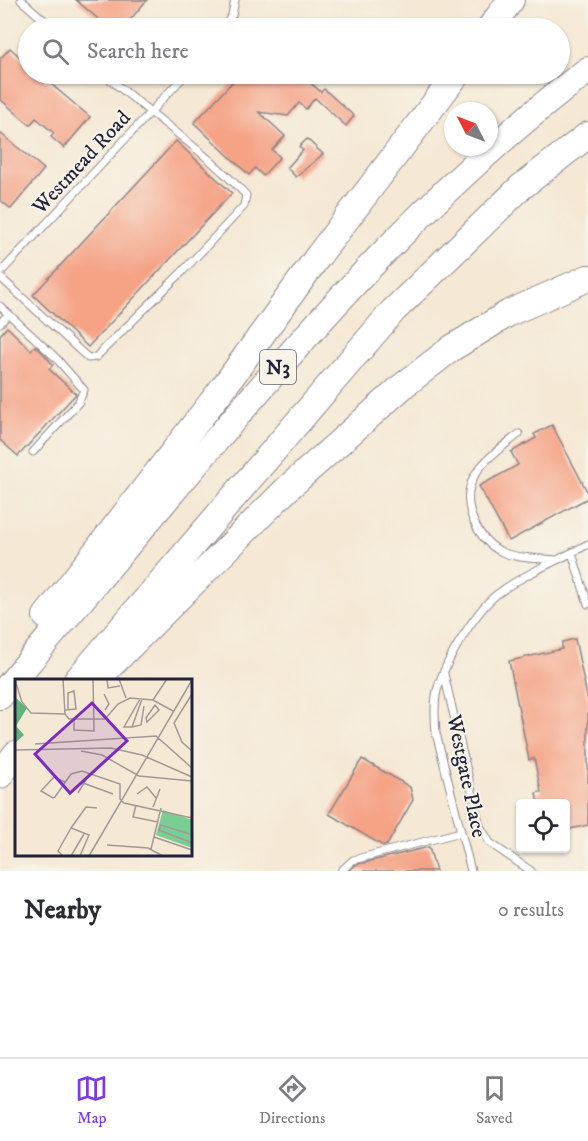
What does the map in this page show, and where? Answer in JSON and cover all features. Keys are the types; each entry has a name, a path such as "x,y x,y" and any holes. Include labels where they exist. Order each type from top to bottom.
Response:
{"highway":[{"path":"498,18 511,0"},
{"name":"N3","path":"0,696 292,350 363,272 497,144 588,70"},
{"path":"0,679 42,620 226,384 319,255 449,84"},
{"name":"N3","path":"79,679 393,311 521,187 588,135"},
{"path":"98,679 288,488 404,385 452,348 509,313 588,278"},
{"path":"0,775 15,755"},
{"path":"0,782 15,765"}],"lane":[{"path":"21,0 42,18"},
{"path":"230,18 235,0"},
{"path":"0,278 88,358 96,357 181,273 244,206 246,195 231,180 179,133 149,114 115,84"},
{"name":"Westmead Road","path":"0,273 177,84"},
{"path":"0,306 56,358 84,390 78,403 33,452"},
{"path":"0,323 9,314"},
{"path":"519,434 475,472 468,485 468,505 478,531 491,546 510,555 556,560"},
{"name":"Westgate Place","path":"471,871 436,733 436,696 444,674 468,628 483,608 497,595 588,544"},
{"path":"572,553 588,604"},
{"path":"444,674 480,826 490,843 531,871"},
{"path":"341,871 353,860 461,832"}],"building":[{"path":"76,0 147,0 132,18 97,18"},
{"path":"10,48 18,55 18,84 51,84 90,117 64,148 51,137 54,133 36,118 30,125 0,99 0,59"},
{"path":"231,84 312,84 321,92 324,89 354,116 346,126 315,98 306,109 299,103 288,116 259,112 285,136 272,150 280,157 263,176 255,168 249,175 194,123"},
{"path":"0,133 44,169 11,209 0,200"},
{"path":"307,139 323,154 296,177 287,168 303,150 299,147"},
{"path":"176,141 232,193 88,347 33,295"},
{"path":"7,327 31,350 35,346 43,353 53,365 49,369 76,394 18,456 0,440 0,335"},
{"path":"552,425 588,493 588,498 509,541 479,486 518,465 511,452 536,438 534,434"},
{"path":"575,639 588,701 588,825 570,829 570,799 537,799 536,793 541,792 534,758 529,760 509,661 562,649 562,642"},
{"path":"362,759 410,787 413,800 387,845 383,846 329,814"},
{"path":"429,847 436,871 349,871 355,865"}]}
